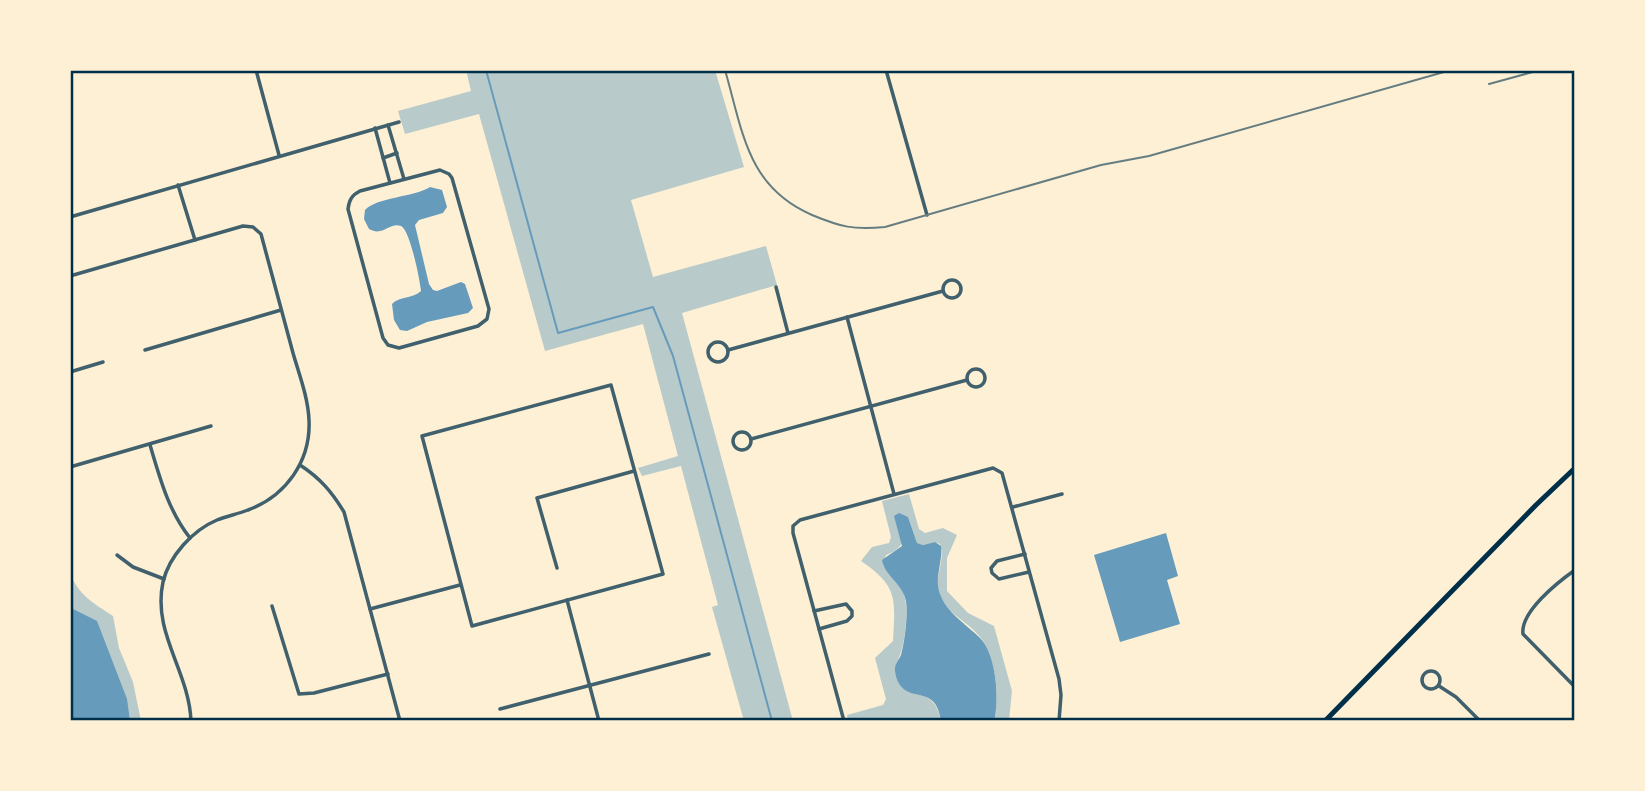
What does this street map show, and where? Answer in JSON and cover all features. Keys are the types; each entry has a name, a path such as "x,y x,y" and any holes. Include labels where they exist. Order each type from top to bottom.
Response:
{"main road":[{"path":"1325,721 1575,468"}],"street":[{"path":"256,70 279,155"},
{"path":"886,70 927,215"},
{"path":"70,217 399,122"},
{"path":"388,125 404,179"},
{"path":"375,128 390,183"},
{"path":"383,158 397,153"},
{"path":"433,171 444,171 452,178 489,309 487,319 478,326 399,348 388,345 383,338 348,209 351,198 359,191 390,183 433,171"},
{"path":"178,185 195,240"},
{"path":"70,276 243,226 253,227 261,234 307,405 310,421 308,442 300,466 284,489 248,511 218,520 190,538 178,551 164,579 160,600 161,620 186,688 191,721"},
{"path":"954,280 961,287 960,293 954,298 946,296 943,291 943,285 948,281 954,280"},
{"path":"776,287 788,333"},
{"path":"728,350 943,291"},
{"path":"145,350 281,310"},
{"path":"847,317 894,495"},
{"path":"716,343 722,343 728,350 727,357 719,362 712,360 709,355 711,346 716,343"},
{"path":"70,372 103,362"},
{"path":"974,369 982,371 985,376 982,385 976,387 967,380 968,374 974,369"},
{"path":"751,439 967,380"},
{"path":"611,385 634,471 663,574 472,626 422,436 611,385"},
{"path":"70,467 211,426"},
{"path":"741,432 747,433 751,439 751,444 744,450 736,449 733,444 733,438 741,432"},
{"path":"150,444 168,503 178,524 190,538"},
{"path":"300,466 316,476 332,492 344,512 400,721"},
{"path":"844,721 793,526 800,520 993,468 1002,473 1013,507 1059,678 1059,721"},
{"path":"557,569 537,498 634,471"},
{"path":"1013,507 1062,494"},
{"path":"1024,554 998,561 990,568 999,579 1029,572"},
{"path":"117,555 133,567 164,579"},
{"path":"1575,570 1539,601 1522,625 1523,634 1575,686"},
{"path":"370,609 461,585"},
{"path":"567,600 599,721"},
{"path":"814,611 846,604 852,611 852,616 847,621 819,629"},
{"path":"272,606 299,694 314,693 388,674"},
{"path":"500,709 709,654"},
{"path":"1435,672 1440,677 1438,686 1434,689 1425,688 1422,683 1423,674 1435,672"},
{"path":"1438,686 1456,697 1480,721"}],"shaded area":[{"path":"466,70 715,70 744,167 631,200 653,277 766,246 777,285 682,313 793,721 744,721 712,607 718,605 681,466 642,476 638,468 678,456 643,324 545,351 479,114 405,134 398,111 471,91"},
{"path":"909,494 919,529 925,533 943,528 957,535 947,558 947,591 968,613 994,626 1012,691 1009,721 994,721 996,680 983,641 947,607 939,593 942,556 940,544 917,543 908,517 901,545 886,555 883,565 899,585 905,599 906,628 896,664 903,688 933,702 941,721 848,721 847,715 883,705 886,699 875,658 893,641 894,604 882,579 861,561 872,547 889,543 891,537 882,501"},
{"path":"70,571 81,592 113,616 119,648 133,682 141,721 70,721"}],"water":[{"path":"430,187 442,190 447,207 443,213 419,220 415,225 429,284 437,291 461,282 465,284 473,308 468,313 427,322 407,331 400,330 394,320 392,304 421,291 411,245 401,226 382,231 369,229 364,219 365,210 378,202"},
{"path":"899,513 908,517 917,543 923,545 935,542 941,546 938,588 943,601 980,638 990,655 996,690 994,721 941,721 938,710 929,698 905,690 898,682 895,667 904,642 906,601 882,560 902,546 894,516"},
{"path":"1166,533 1178,576 1167,580 1180,624 1120,642 1094,555"},
{"path":"70,604 73,609 97,621 127,699 130,721 70,721"}],"waterway":[{"path":"486,70 558,333 653,307 673,356 772,721"}],"railway":[{"path":"725,70 743,136 761,173 774,189 790,203 812,215 855,228 885,227 1101,165 1149,156 1451,70"},
{"path":"1489,84 1540,70"}]}
